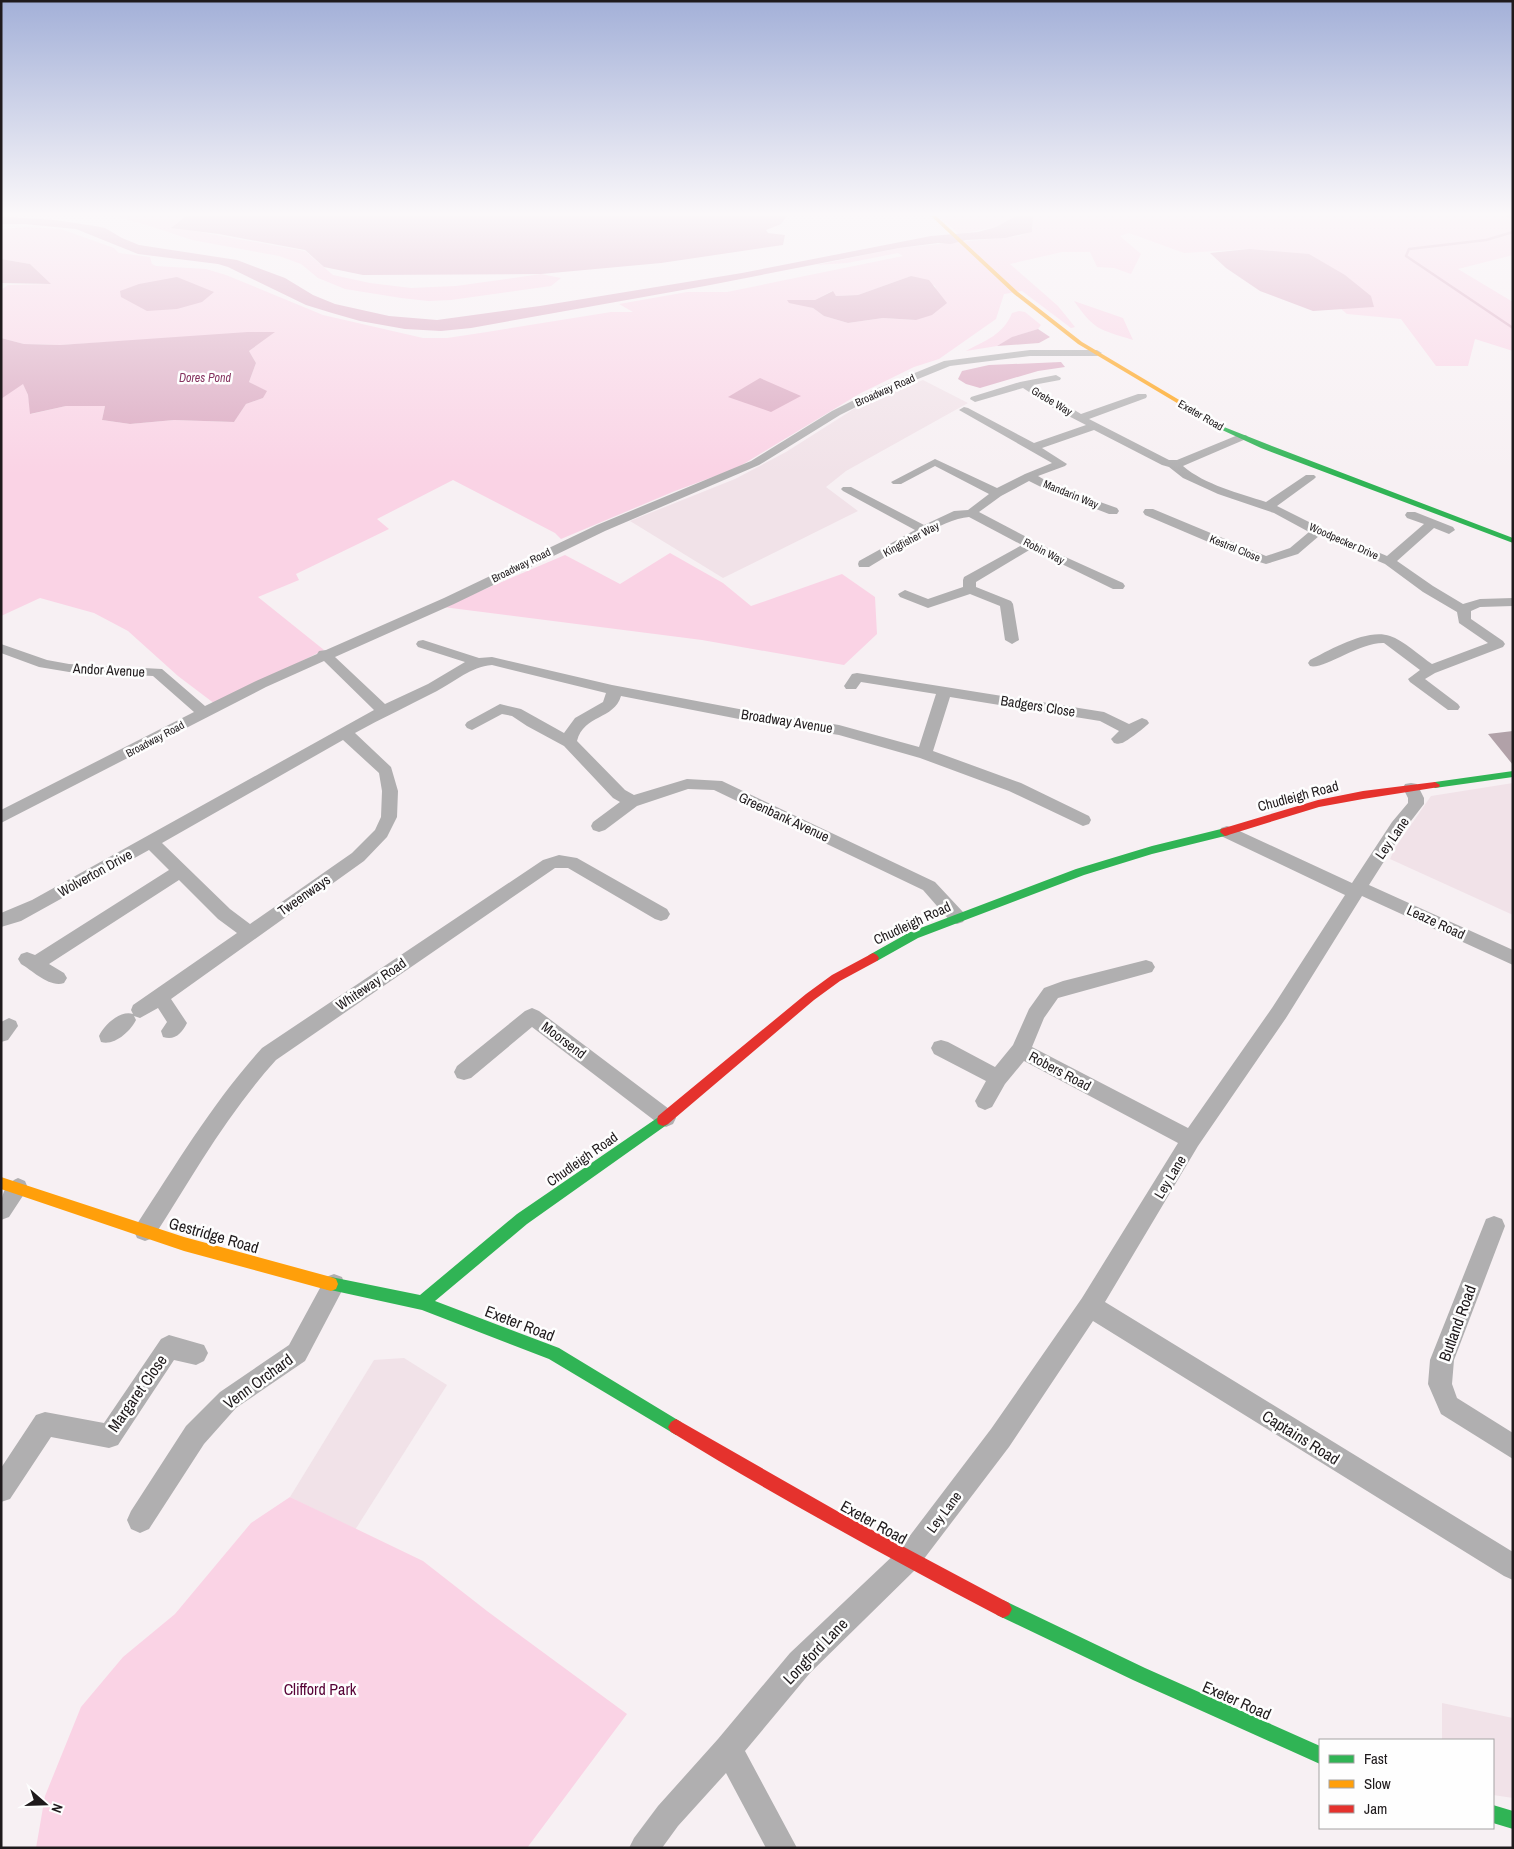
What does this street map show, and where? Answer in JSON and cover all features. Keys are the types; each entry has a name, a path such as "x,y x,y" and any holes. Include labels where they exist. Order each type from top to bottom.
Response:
{"main road":[{"name":"Exeter Road","path":"1027,302 1080,343 1198,414 1242,437 1513,541"},
{"name":"Chudleigh Road","path":"422,1303 522,1219 666,1118 786,1016 836,978 914,935 1080,872 1152,850 1227,832 1318,804 1363,795 1513,774"},
{"name":"Gestridge Road","path":"10,1186 184,1244 334,1285 422,1303"},
{"name":"Exeter Road","path":"422,1303 554,1353 723,1456 908,1559 1014,1615 1139,1674 1319,1754"},
{"path":"1494,1814 1513,1820"}],"street":[{"name":"Broadway Road","path":"1051,352 1080,343"},
{"name":"Broadway Road","path":"1,817 324,654 449,600 601,528 755,463 836,413 889,387 948,363 1051,352 1097,353"},
{"name":"Grebe Way","path":"975,400 1024,384 1056,378"},
{"name":"Grebe Way","path":"1024,384 1058,407 1081,418"},
{"path":"1081,418 1142,396"},
{"path":"964,410 1061,464 1029,476 997,493 965,514"},
{"path":"1081,418 1166,462 1178,464 1242,437"},
{"path":"1033,447 1094,426"},
{"path":"897,482 935,462 997,493"},
{"name":"Woodpecker Drive","path":"1172,463 1187,476 1222,491 1268,506 1293,517 1317,531 1389,561 1428,589 1464,610"},
{"path":"1268,506 1315,480 1295,472"},
{"name":"Mandarin Way","path":"1029,476 1051,488 1113,511"},
{"path":"847,489 924,530"},
{"name":"Kestrel Close","path":"1149,512 1250,556 1266,560 1294,551 1317,531"},
{"name":"Kingfisher Way","path":"864,564 924,530 965,514"},
{"name":"Robin Way","path":"965,514 1118,586"},
{"path":"1411,515 1449,530"},
{"path":"1389,561 1432,524"},
{"path":"970,589 969,580 1030,545"},
{"path":"904,594 928,604 970,589 1006,604 1010,614 1012,640"},
{"path":"1453,707 1415,679 1430,670 1498,644 1464,620 1464,610 1468,606 1492,602 1513,602"},
{"path":"1315,663 1364,640 1378,638 1387,640 1430,670"},
{"name":"Broadway Avenue","path":"423,644 478,662"},
{"name":"Andor Avenue","path":"2,649 44,664 69,668 157,672 204,713"},
{"path":"250,933 224,914 151,842 383,711 324,654"},
{"name":"Broadway Avenue","path":"383,711 434,687 463,668 478,662 492,661 612,690 739,714 839,730 925,754 1015,787 1083,820"},
{"name":"Badgers Close","path":"850,686 857,677 1104,717 1130,731"},
{"path":"568,742 572,730 580,721 588,715 610,705 615,695 612,690"},
{"path":"925,754 944,692"},
{"path":"472,725 500,710 516,712 532,723 568,742 619,794 632,801"},
{"name":"Tweenways","path":"108,1036 133,1015 358,856 381,833 389,817 390,791 386,771 345,733"},
{"name":"Greenbank Avenue","path":"599,826 632,801 687,784 716,785 929,886 958,917"},
{"name":"Ley Lane","path":"908,1559 1000,1438 1090,1306 1135,1235 1191,1140 1279,1013 1398,826 1416,804 1416,798 1411,788"},
{"name":"Leaze Road","path":"1227,832 1513,958"},
{"name":"Wolverton Drive","path":"1,920 15,916 38,905 151,842"},
{"name":"Whiteway Road","path":"145,1231 249,1074 269,1054 549,864 559,861 571,862 660,914"},
{"path":"58,978 31,961 180,871"},
{"name":"Robers Road","path":"1146,967 1063,988 1051,993 1036,1014 1021,1050 1191,1140"},
{"path":"160,997 178,1023 170,1031"},
{"name":"Moorsend","path":"464,1072 532,1016 666,1118"},
{"path":"941,1048 998,1078"},
{"path":"985,1101 998,1078 1021,1050"},
{"path":"1,1210 10,1186"},
{"name":"Butland Road","path":"1494,1226 1442,1360 1440,1384 1449,1406 1513,1446"},
{"name":"Venn Orchard","path":"140,1520 195,1435 228,1400 297,1352 334,1285"},
{"name":"Captains Road","path":"1090,1306 1513,1567"},
{"name":"Margaret Close","path":"1,1490 45,1424 109,1436 169,1347 196,1353"},
{"name":"Longford Lane","path":"644,1848 668,1816 728,1749 800,1663 908,1559"},
{"path":"728,1749 782,1848"}],"shaded area":[{"path":"923,380 968,403 846,471 826,487 858,511 723,578 630,521 735,479 786,452 871,398"},
{"path":"1513,783 1513,915 1390,859 1395,848 1431,796"},
{"path":"404,1358 447,1385 355,1530 290,1497 374,1360"},
{"path":"1442,1703 1513,1718 1513,1798 1494,1795 1494,1739 1442,1739"}],"green space":[{"path":"1,302 292,302 323,315 423,338 447,338 611,312 633,312 619,304 629,302 794,302 813,308 824,316 848,323 883,318 916,320 929,302 1001,302 996,319 939,359 914,367 859,394 737,468 675,491 561,539 555,533 453,480 377,519 389,529 296,574 299,580 258,597 324,650 215,704 178,676 128,631 94,613 40,598 1,616 1,399 23,383 28,395 31,414 66,406 105,406 102,420 130,424 174,420 234,422 246,404 263,398 266,391 249,382 256,363 249,351 274,332 60,345 24,344 1,338"},
{"path":"1037,302 1054,302 1075,327 1071,328"},
{"path":"1075,302 1123,318 1133,340 1105,331 1087,318"},
{"path":"1364,302 1513,302 1513,351 1475,339 1468,366 1436,366 1401,319 1347,314 1340,308 1374,307"},
{"path":"1025,312 1041,325 1038,329 1013,337 997,346 966,351 999,332 1012,313"},
{"path":"670,553 723,583 751,606 842,574 875,597 877,634 844,665 702,640 443,607 565,555 620,584"},
{"name":"Clifford Park","path":"290,1497 423,1561 487,1611 627,1714 527,1848 36,1848 45,1796 81,1707 123,1657 175,1614 251,1523"}],"water":[{"path":"131,302 201,302 177,309 147,311"},
{"path":"300,302 331,302 389,316 437,320 563,302 614,302 471,328 441,331 405,329 360,321"},
{"path":"1290,302 1373,302 1374,307 1313,311"},
{"path":"789,303 947,303 932,315 916,320 883,318 848,323 824,316 813,308"},
{"path":"1038,329 1050,337 1039,343 997,346 1012,337"},
{"name":"Dores Pond","path":"248,332 275,332 249,351 256,363 249,382 267,391 263,398 246,404 234,422 174,420 130,424 102,420 105,406 66,406 30,414 28,395 23,384 1,399 1,338 24,344 60,345"},
{"path":"1061,362 1065,367 1038,371 980,388 966,384 958,379 962,371 989,365"},
{"path":"760,378 801,396 771,412 728,397"}],"building":[{"path":"1513,731 1513,765 1488,734"}],"waterway":[{"path":"1475,302 1513,328"}],"traffic: fast":[{"path":"1179,402 1222,428 1264,446 1513,541"},
{"path":"1435,785 1513,774"},
{"path":"873,958 914,935 1080,872 1152,850 1225,832"},
{"path":"422,1303 522,1219 663,1120"},
{"path":"331,1284 422,1303 554,1353 676,1427"},
{"path":"1003,1609 1139,1674 1319,1755"},
{"path":"1494,1814 1513,1820"}],"traffic: slow":[{"path":"1028,302 1080,343 1179,402"},
{"path":"1,1183 184,1244 331,1284"}],"traffic: jam":[{"path":"1225,832 1318,804 1363,795 1435,785"},
{"path":"663,1120 810,997 836,978 873,958"},
{"path":"676,1427 797,1498 1003,1609"}]}
